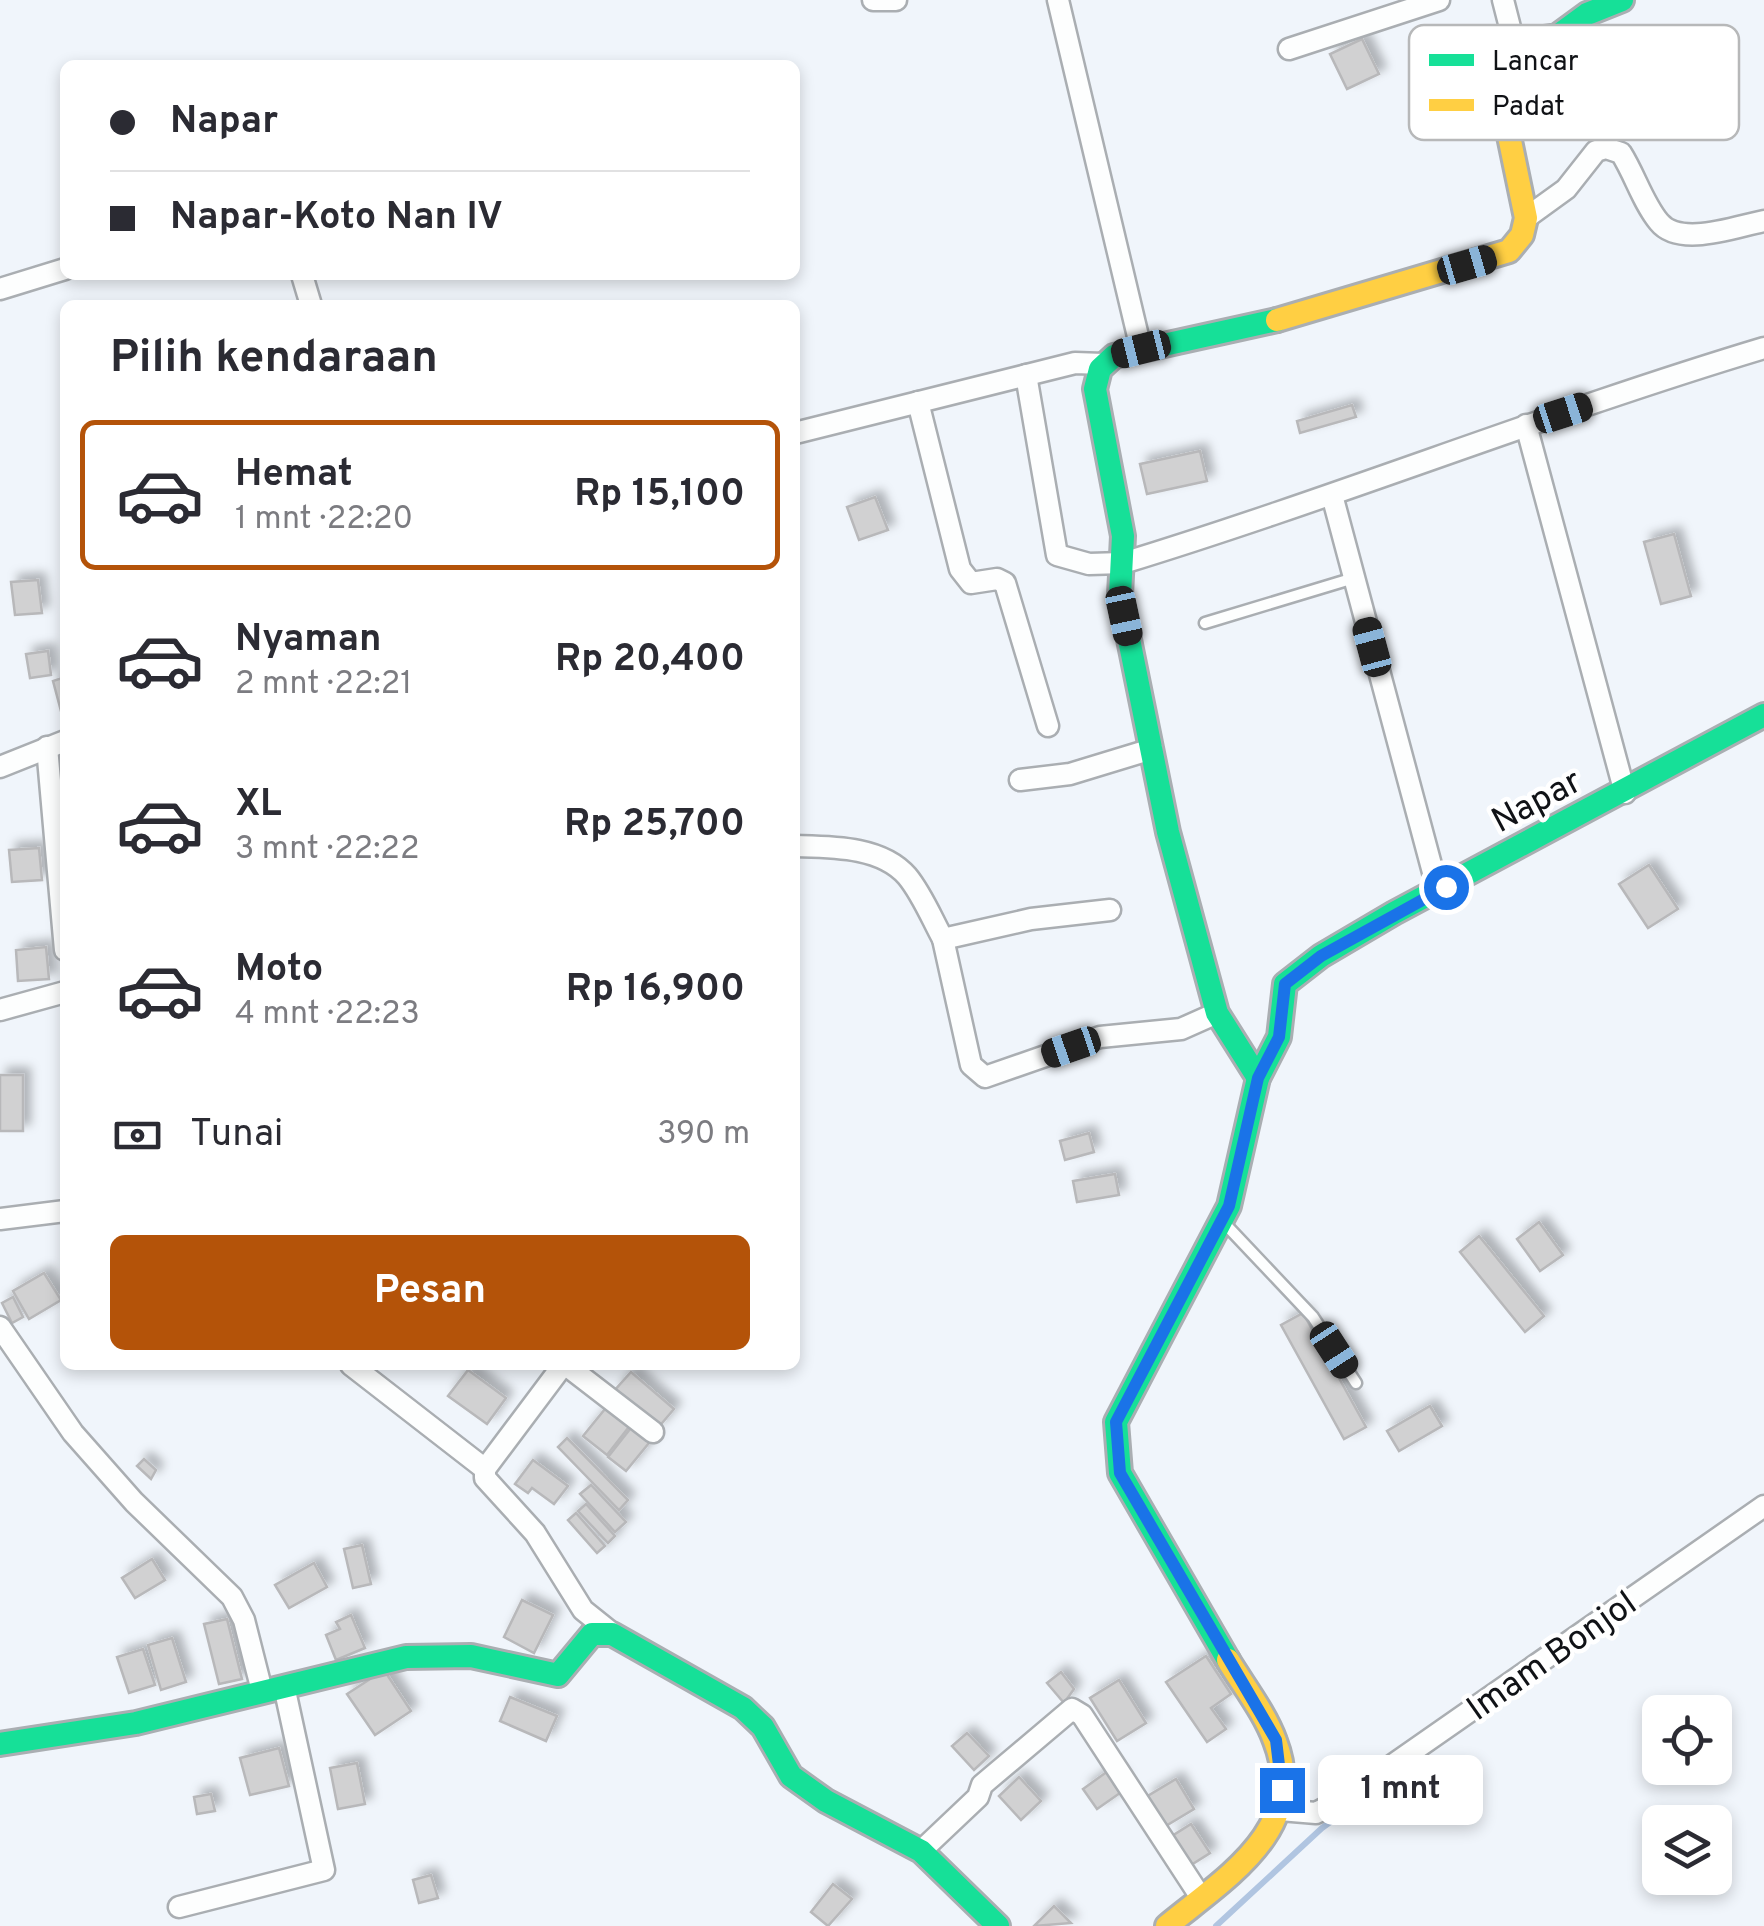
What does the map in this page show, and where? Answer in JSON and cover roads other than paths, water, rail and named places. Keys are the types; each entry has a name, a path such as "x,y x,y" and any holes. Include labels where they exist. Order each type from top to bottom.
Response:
{"street":[{"path":"873,0 896,0"},
{"path":"1058,0 1141,349"},
{"path":"1289,49 1439,0"},
{"path":"1503,0 1509,25"},
{"path":"1571,25 1622,0"},
{"path":"800,432 1075,363 1103,364 1141,349 1299,315 1501,255 1516,245 1526,218 1509,140"},
{"path":"1526,218 1559,196 1596,150 1606,148 1621,154 1658,221 1668,230 1698,234 1764,221"},
{"path":"0,289 60,271"},
{"path":"1026,376 1057,555 1089,564 1123,563 1764,348"},
{"path":"1103,364 1096,389 1124,536 1120,595 1173,850 1218,1013 1258,1078 1238,1177 1222,1220 1122,1406 1114,1440 1120,1473 1276,1740 1282,1771 1280,1810 1268,1836 1167,1926"},
{"path":"918,402 960,569 971,583 996,579 1005,582 1048,726"},
{"path":"1526,426 1626,792"},
{"path":"1332,495 1438,890"},
{"name":"Napar","path":"1258,1078 1279,1037 1285,984 1321,956 1764,715"},
{"path":"0,767 56,744 60,836"},
{"path":"1020,780 1070,774 1152,750"},
{"path":"800,846 844,847 876,857 906,874 943,939 971,1065 985,1077 1100,1038 1181,1029 1218,1013"},
{"path":"943,939 1031,919 1110,910"},
{"path":"0,1010 60,993"},
{"path":"0,1219 60,1212"},
{"path":"0,1327 74,1433 134,1502 232,1597 273,1689 324,1870 179,1907"},
{"path":"358,1370 485,1468 491,1489 535,1532 583,1610 607,1634 743,1708 763,1728 785,1768 798,1782 922,1851 998,1926"},
{"path":"485,1468 560,1370"},
{"path":"571,1370 653,1432"},
{"name":"Imam Bonjol","path":"1280,1810 1316,1812 1350,1794 1764,1506"},
{"path":"0,1744 136,1724 406,1658 471,1656 550,1676 566,1668 607,1634"},
{"path":"922,1851 978,1797 982,1784 1072,1709 1082,1715 1200,1896"}],"lane":[{"path":"1205,623 1354,578"},
{"path":"1222,1220 1313,1317 1356,1383"}],"waterway":[{"path":"1216,1926 1322,1828 1411,1764"}]}
